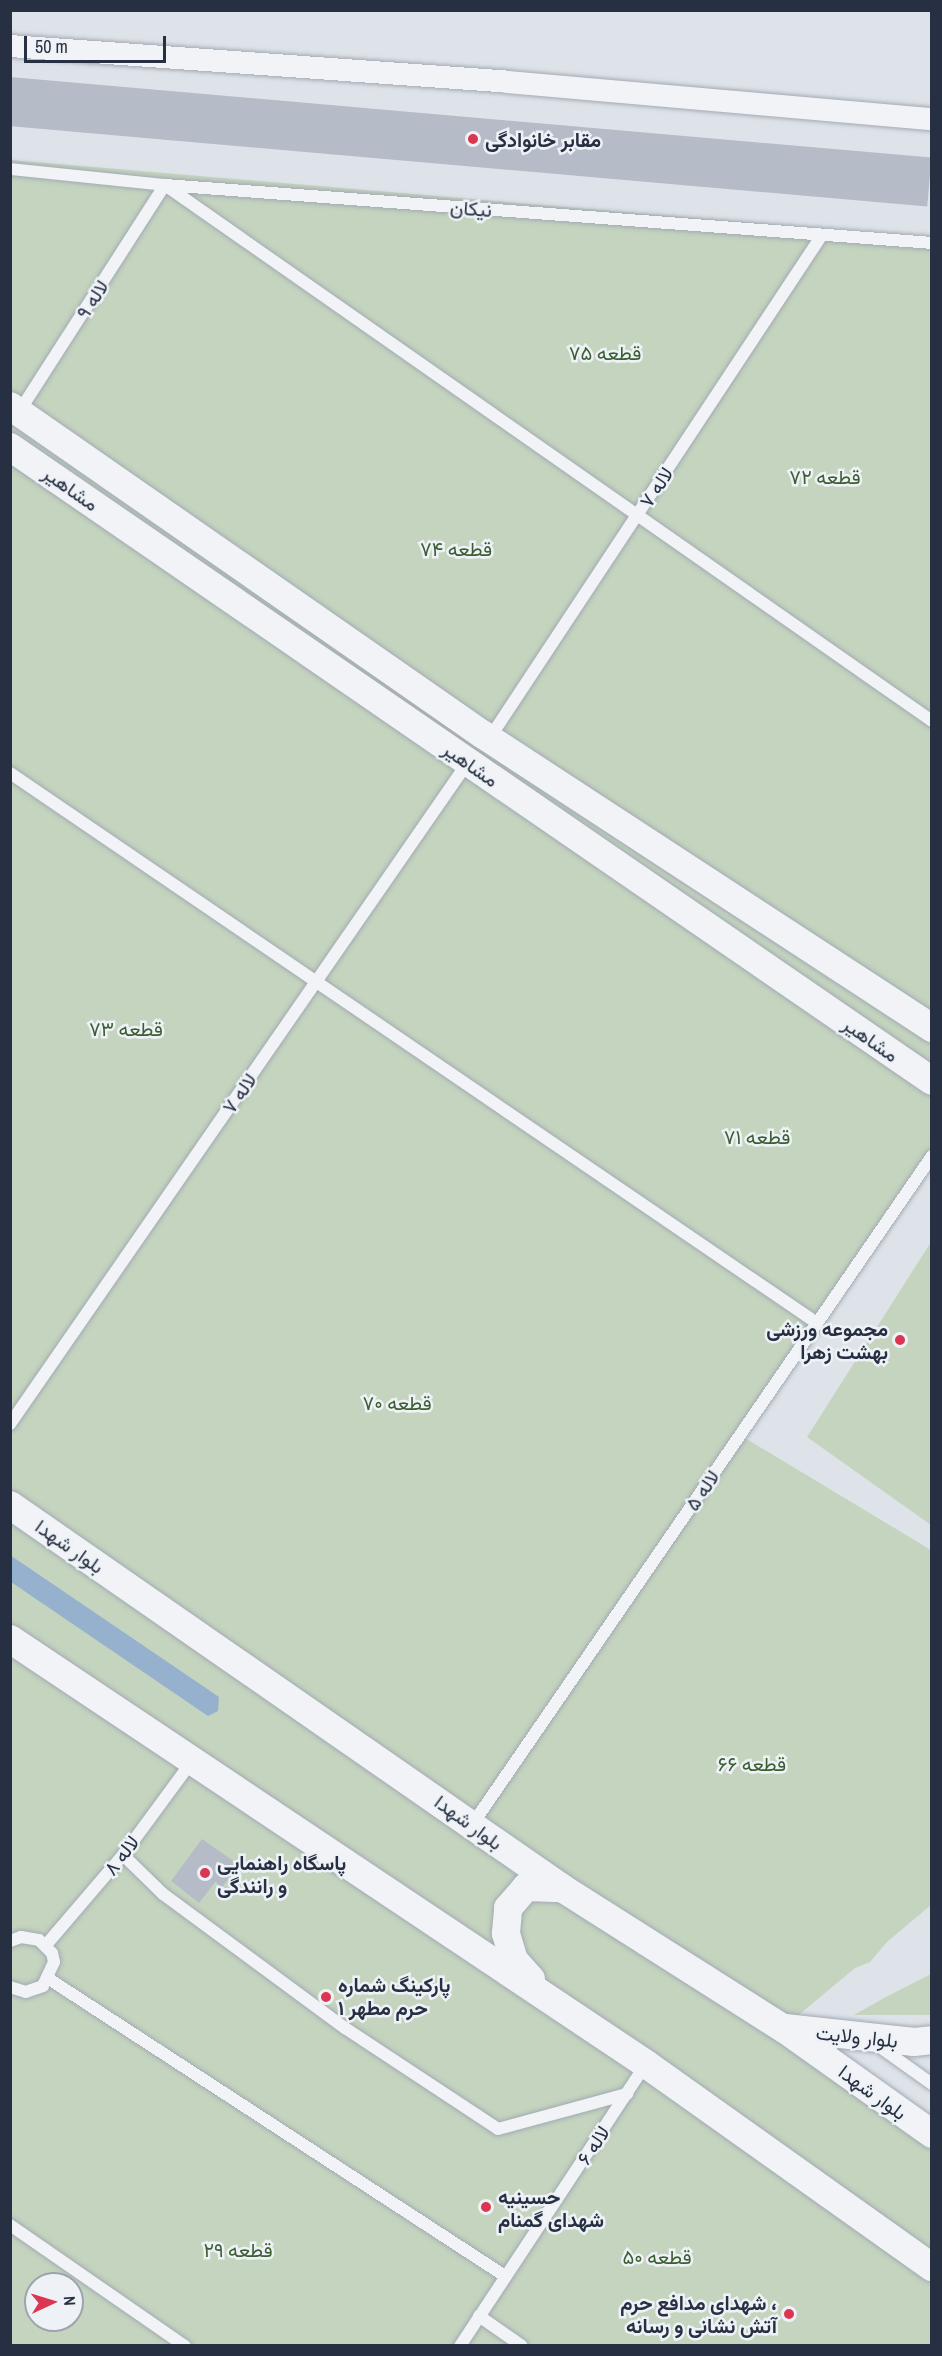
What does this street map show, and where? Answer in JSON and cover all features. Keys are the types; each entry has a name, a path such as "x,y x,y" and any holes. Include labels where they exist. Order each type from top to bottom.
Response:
{"street":[{"path":"10,46 507,82 932,119"},
{"name":"مشاهیر","path":"15,409 489,739 932,1028"},
{"name":"مشاهیر","path":"10,447 932,1081"},
{"name":"بلوار شهدا","path":"10,1505 562,1888 783,2028 932,2134"},
{"path":"10,1639 545,1995 932,2267"},
{"path":"545,1995 514,1960 506,1933 508,1908 526,1887 562,1888"},
{"name":"بلوار ولایت","path":"783,2028 914,2042 932,2040"}],"lane":[{"name":"نیکان","path":"10,169 165,185 932,243"},
{"name":"لاله ۹","path":"15,409 165,185"},
{"path":"165,185 635,517 932,721"},
{"name":"لاله ۷","path":"489,739 822,235"},
{"name":"لاله ۷","path":"10,1424 468,762"},
{"path":"10,773 817,1323"},
{"name":"لاله ۵","path":"472,1825 932,1156"},
{"name":"لاله ۸","path":"46,1945 123,1855 192,1761"},
{"path":"123,1855 163,1894 345,2028 498,2129 627,2094"},
{"path":"10,1941 30,1936 46,1945 54,1962 49,1979 35,1990 14,1989 10,2003"},
{"path":"49,1979 505,2276"},
{"path":"866,2037 932,2084"},
{"name":"لاله ۶","path":"460,2346 646,2064"},
{"path":"10,2225 185,2346"},
{"path":"479,2316 522,2346"}],"green space":[{"path":"11,160 931,238 931,1151 740,1435 931,1550 931,1905 887,1942 870,1962 855,1968 783,2028 931,2122 931,2345 11,2345"},
{"name":"مجموعه ورزشی بهشت زهرا","path":"931,1242 931,1525 807,1437"},
{"path":"931,1974 931,2015 854,2015 884,1998"}],"water":[{"path":"10,1555 219,1697 218,1711 208,1716 11,1582"}],"building":[{"name":"مقابر خانوادگی","path":"10,77 931,158 927,206 10,126"},
{"name":"پاسگاه راهنمایی و رانندگی","path":"202,1839 239,1865 220,1890 216,1881 199,1903 171,1881"}],"place":[{"name":"مقابر خانوادگی","path":"473,139"},
{"name":"مجموعه ورزشی بهشت زهرا","path":"900,1340"},
{"name":"پاسگاه راهنمایی و رانندگی","path":"205,1873"},
{"name":"پارکینگ شماره ۱ حرم مطهر","path":"326,1997"},
{"name":"حسینیه شهدای گمنام","path":"486,2207"},
{"name":"شهدای مدافع حرم ، آتش نشانی و رسانه","path":"789,2314"}],"park label":[{"name":"قطعه ۷۵","path":"605,352"},
{"name":"قطعه ۷۲","path":"825,476"},
{"name":"قطعه ۷۴","path":"456,548"},
{"name":"قطعه ۷۳","path":"126,1028"},
{"name":"قطعه ۷۱","path":"757,1136"},
{"name":"قطعه ۷۰","path":"397,1402"},
{"name":"قطعه ۶۶","path":"752,1763"},
{"name":"قطعه ۲۹","path":"238,2249"},
{"name":"قطعه ۵۰","path":"657,2256"}]}
